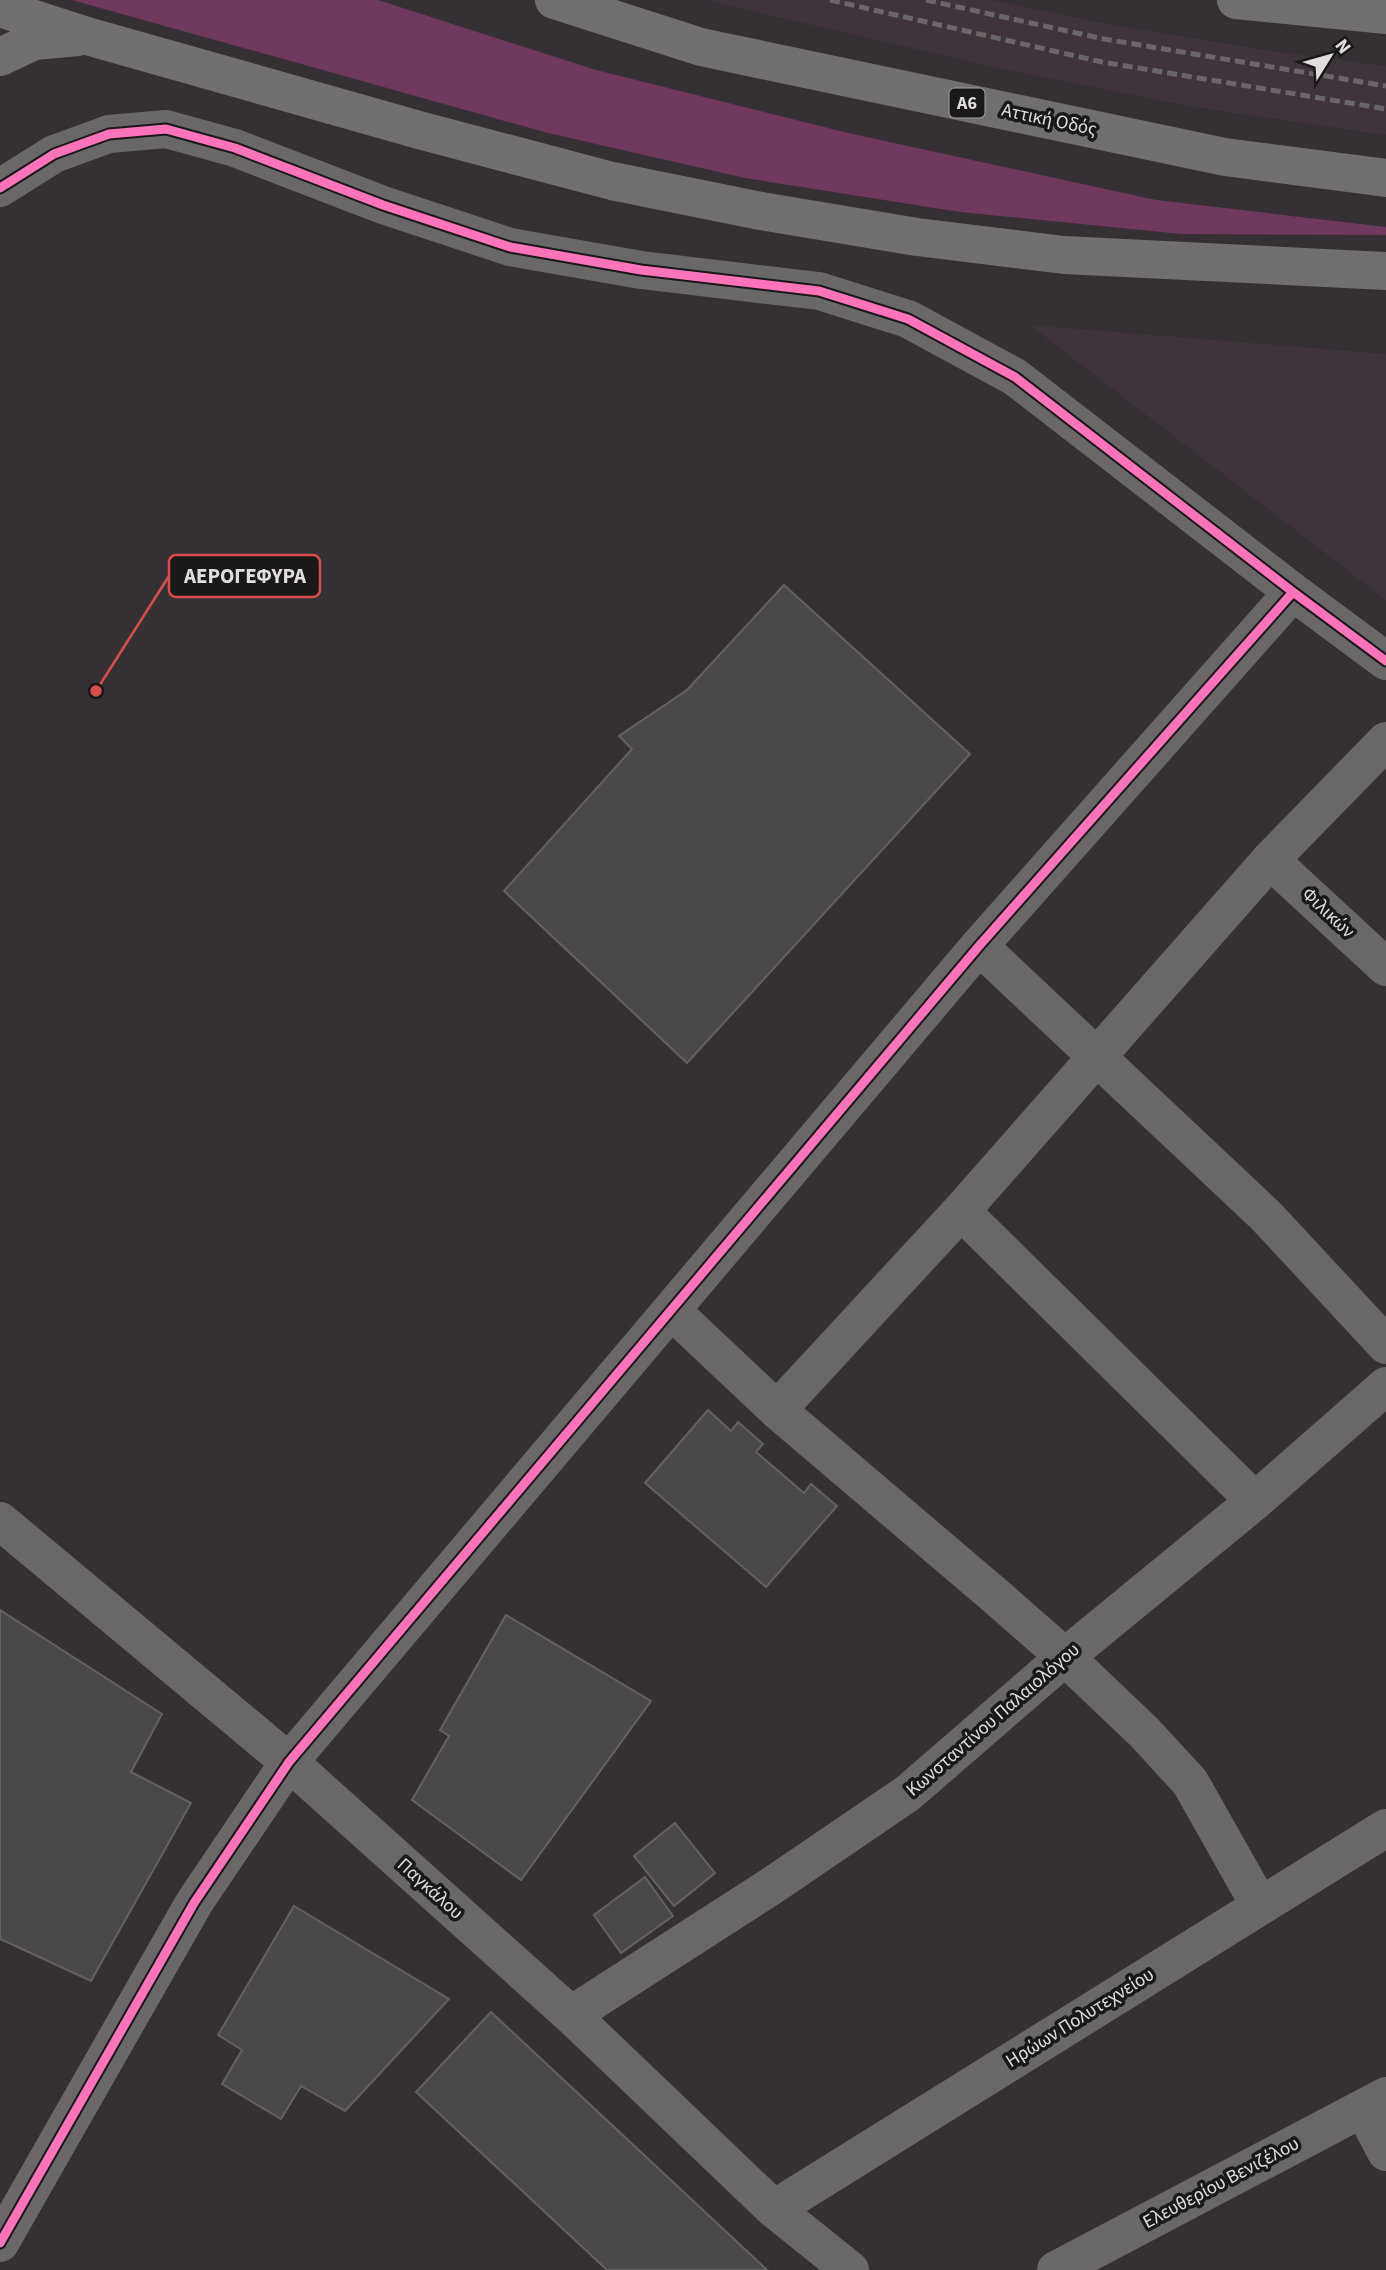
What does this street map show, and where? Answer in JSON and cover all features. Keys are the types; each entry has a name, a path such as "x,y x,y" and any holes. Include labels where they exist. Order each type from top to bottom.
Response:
{"highway":[{"name":"Αττική Οδός","path":"554,0 701,47 1225,157 1386,178"},
{"path":"1236,0 1386,15"},
{"path":"0,8 87,36 406,127 612,181 761,211 916,237 1064,255 1386,271"},
{"path":"0,58 34,41 87,36"}],"street":[{"path":"0,188 54,154 110,134 166,129 235,148 383,205 510,247 641,270 819,291 908,319 1015,377 1386,661"},
{"path":"0,2243 194,1903 289,1762 979,946 1293,592"},
{"path":"777,1410 961,1211 1270,860 1386,741"},
{"name":"Φιλικών","path":"1270,860 1386,967"},
{"path":"979,946 1266,1216 1386,1345"},
{"path":"961,1211 1255,1502"},
{"path":"672,1311 777,1410 1066,1657 1144,1732 1190,1782 1260,1906"},
{"name":"Κωνσταντίνου Παλαιολόγου","path":"570,2015 773,1885 908,1793 1066,1657 1255,1502 1386,1386"},
{"name":"Παγκάλου","path":"0,1521 289,1762 570,2015 774,2209 849,2270"},
{"name":"Ηρώων Πολυτεχνείου","path":"774,2209 1386,1828"},
{"path":"1375,2102 1386,2152"},
{"name":"Ελευθερίου Βενιζέλου","path":"1056,2270 1375,2102"}],"shaded area":[{"path":"72,0 378,0 596,70 844,132 1156,200 1386,227 1386,235 1181,234 960,212 745,178 548,133"},
{"path":"705,0 992,0 1112,25 1284,53 1386,66 1386,135 1194,107 1006,70"},
{"path":"1030,325 1386,354 1386,600"}],"building":[{"path":"784,585 970,754 687,1063 504,891 632,749 619,736 687,690"},
{"path":"708,1410 731,1431 738,1422 763,1444 756,1452 804,1493 811,1484 837,1506 766,1587 645,1483"},
{"path":"0,1610 162,1714 131,1772 191,1803 91,1981 0,1939"},
{"path":"506,1615 651,1701 521,1880 412,1800 449,1736 440,1730"},
{"path":"675,1823 715,1873 674,1906 634,1856"},
{"path":"645,1877 673,1916 621,1953 594,1915"},
{"path":"294,1906 449,1999 345,2111 301,2086 281,2119 222,2084 242,2050 218,2035"},
{"path":"491,2012 767,2270 607,2270 416,2092"}],"railway":[{"path":"830,0 1102,62 1386,109"},
{"path":"926,0 1104,39 1386,86"}],"cycle path":[{"path":"0,188 54,154 109,134 166,129 235,148 383,205 510,247 641,270 819,291 908,319 1015,377 1386,661"},
{"path":"0,2243 194,1903 289,1762 979,946 1293,592"}],"place":[{"name":"ΑΕΡΟΓΕΦΥΡΑ","path":"96,691"}]}
